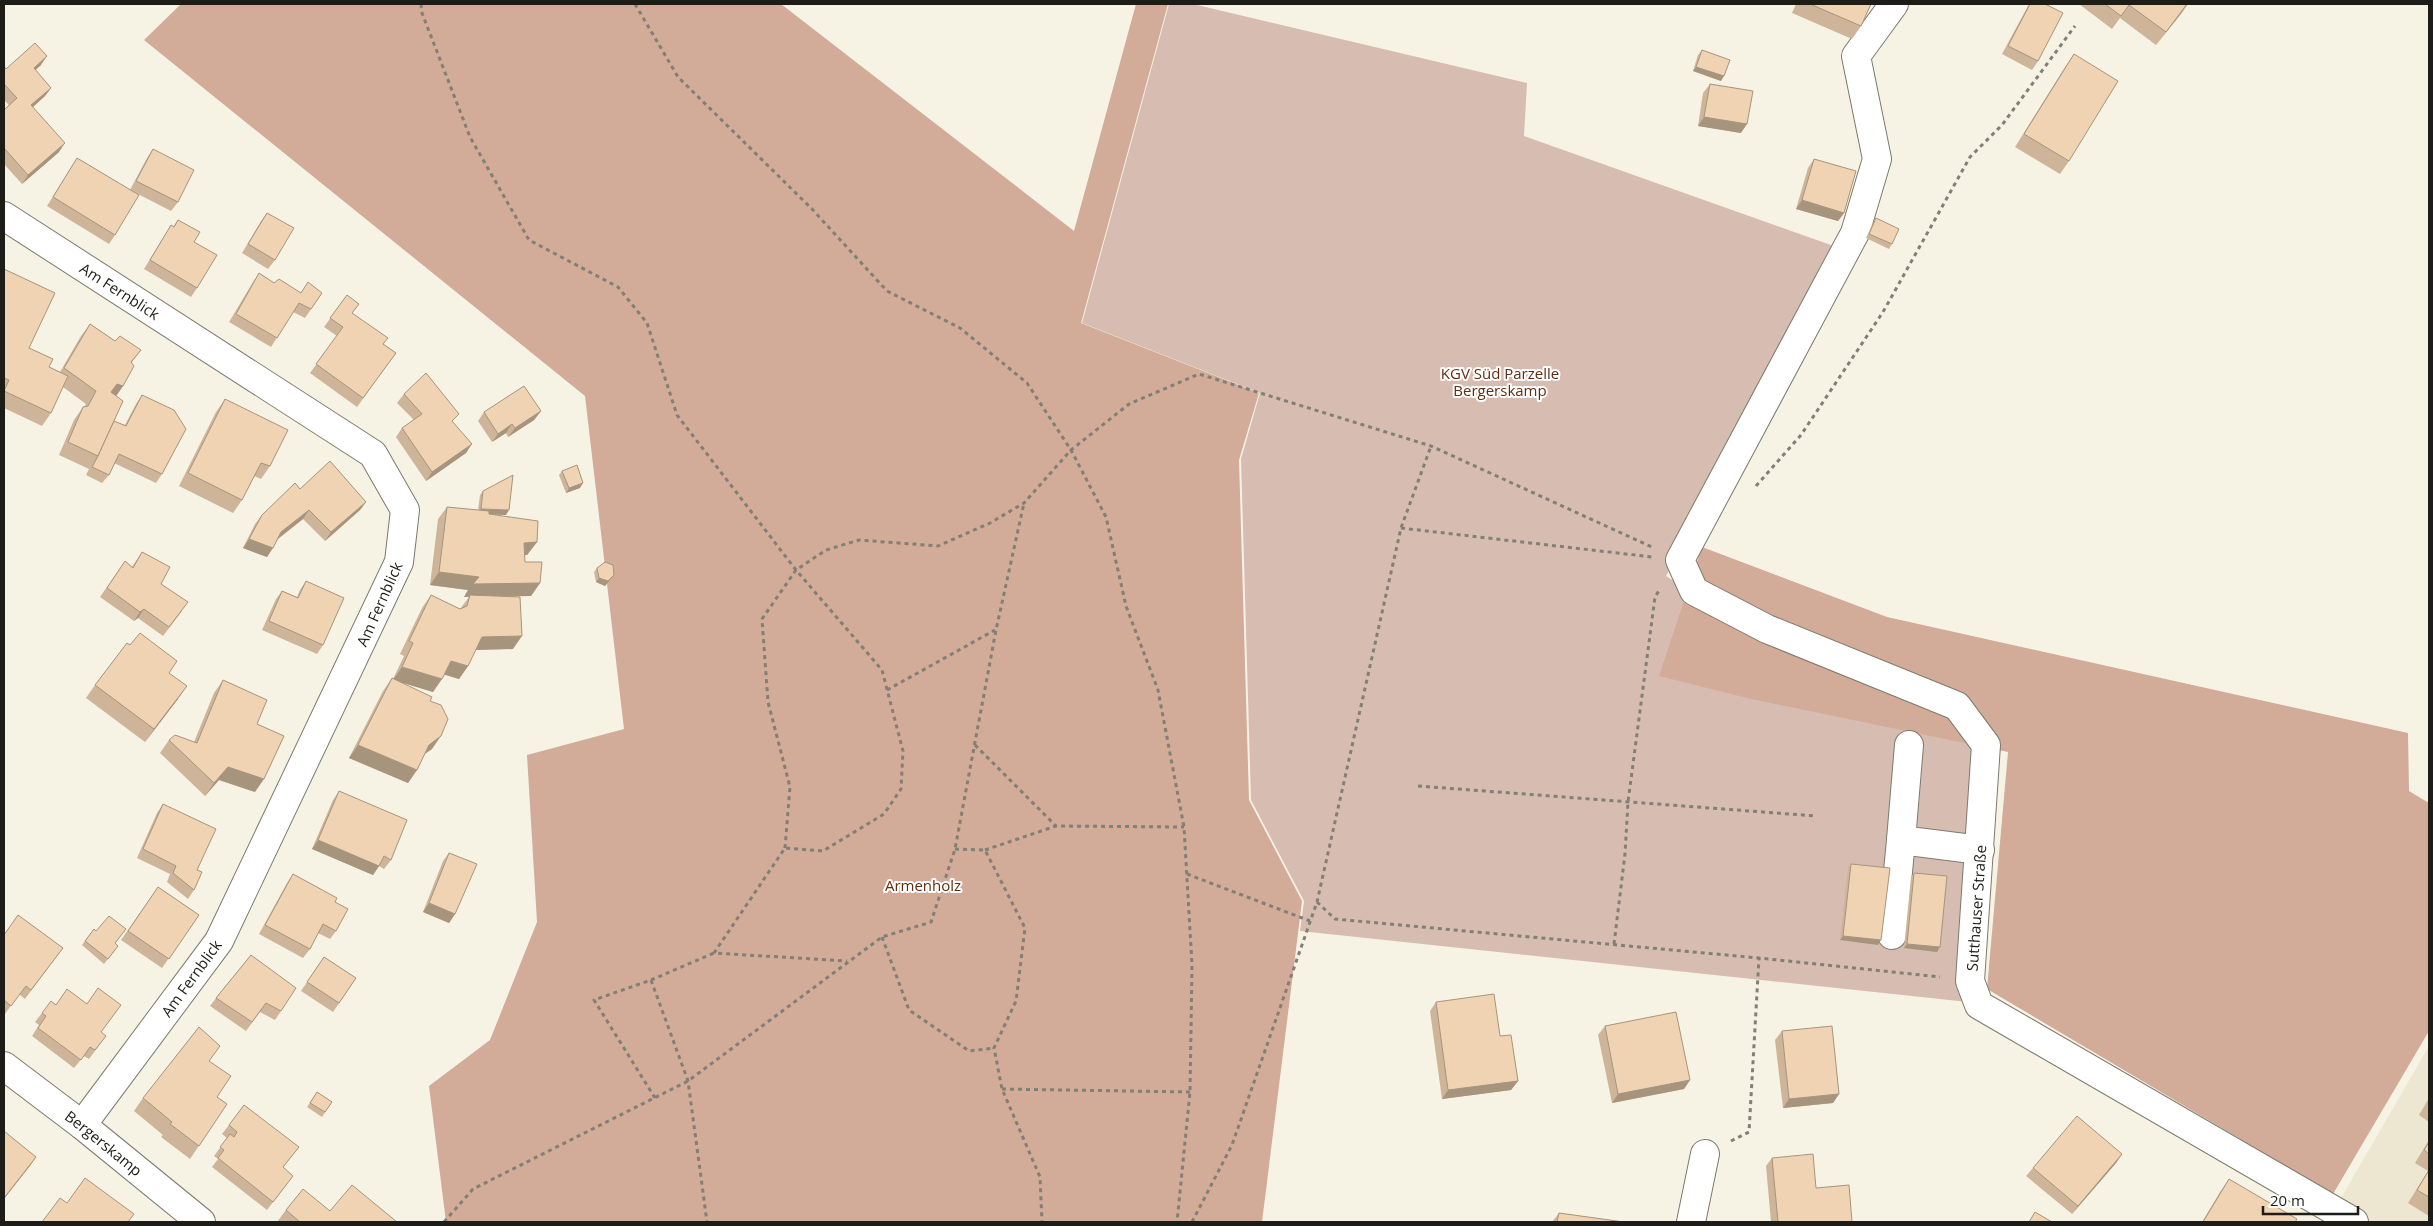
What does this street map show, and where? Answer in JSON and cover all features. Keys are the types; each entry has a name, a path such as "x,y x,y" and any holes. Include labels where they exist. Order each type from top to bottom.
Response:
{"street":[{"path":"1680,560 1855,232 1877,159 1856,56 1894,4"},
{"name":"Am Fernblick","path":"4,216 373,454 406,510 399,562 220,941 82,1125"},
{"name":"Sutthauser Straße","path":"1680,560 1694,591 1767,629 1957,706 1986,745 1970,981 1979,1005 2354,1222"},
{"path":"1892,935 1909,745"},
{"path":"1901,840 1980,850"},
{"name":"Bergerskamp","path":"4,1066 82,1125 201,1222"},
{"path":"1691,1222 1705,1154"}],"path":[{"path":"421,4 422,13 470,137 529,240 618,287 647,323 677,415 796,570 882,670 903,751 901,789 884,814 822,852 785,848"},
{"path":"635,4 678,77 812,209 887,291 960,328 1027,383 1071,450 1106,517 1126,606 1158,690 1184,827 1192,965 1190,1092 1177,1222"},
{"path":"1755,487 1801,435 1883,312 1970,158 2002,124 2075,26"},
{"path":"714,953 785,848 790,787 768,702 762,619 796,570 826,550 859,540 938,546 990,523 1024,503 1071,450 1129,404 1199,374 1431,446 1680,560"},
{"path":"1192,1222 1232,1145 1317,902 1401,528 1431,446"},
{"path":"444,1222 473,1189 688,1081 882,937 931,922 955,849 996,630 1024,503"},
{"path":"1401,528 1680,560"},
{"path":"1614,944 1625,854 1628,802 1655,597 1680,560"},
{"path":"887,690 996,630"},
{"path":"974,744 1056,826"},
{"path":"1418,786 1816,816"},
{"path":"955,849 985,850 1056,826 1184,827"},
{"path":"985,850 1025,928 1016,1001 994,1048 1002,1088 1040,1177 1042,1222"},
{"path":"1187,874 1310,922"},
{"path":"1317,902 1335,919 1760,958 1970,981"},
{"path":"882,937 909,1010 969,1051 994,1048"},
{"path":"655,1098 594,1000 651,980 714,953 848,961"},
{"path":"1705,1154 1749,1132 1760,958"},
{"path":"651,980 688,1081 707,1222"},
{"path":"1002,1088 1190,1092"}],"shaded area":[{"path":"2429,1046 2429,1222 2369,1222 2337,1205"}],"green space":[{"name":"Armenholz","path":"181,4 781,4 1074,231 1136,4 1168,4 1081,323 1259,393 1239,460 1249,800 1302,901 1262,1222 446,1222 429,1086 490,1040 537,922 527,755 624,729 585,396 144,40"},
{"name":"KGV Süd Parzelle Bergerskamp","path":"1169,4 1193,4 1527,83 1524,136 1845,250 1666,576 1693,593 1983,745 1968,1002 1300,931 1304,901 1251,800 1241,459 1260,393 1082,323"},
{"path":"1702,547 1887,617 2408,733 2409,791 2429,803 2429,1031 2333,1194 1987,989 2008,752 1751,699 1659,676"}],"building":[{"path":"1810,4 1871,4 1861,26"},
{"path":"2030,4 2045,4 2063,13 2038,61 2008,46"},
{"path":"2105,4 2187,4 2166,32 2129,5 2121,16"},
{"path":"35,43 47,56 34,68 51,88 31,105 65,143 28,175 4,148 4,110 17,98 4,84 4,66 6,69"},
{"path":"1702,50 1730,60 1724,76 1696,67"},
{"path":"2074,54 2118,81 2069,161 2024,134"},
{"path":"1710,84 1753,91 1747,124 1704,117"},
{"path":"153,149 194,170 178,202 136,181"},
{"path":"77,158 139,195 115,235 53,197"},
{"path":"1814,159 1856,171 1844,213 1802,200"},
{"path":"267,213 294,228 275,260 248,244"},
{"path":"1876,218 1899,229 1892,244 1869,234"},
{"path":"178,220 200,232 194,242 217,255 197,288 150,260 171,225 174,227"},
{"path":"4,269 55,293 29,348 53,359 49,367 68,376 51,413 4,391 9,380 4,378"},
{"path":"259,273 274,283 279,279 301,293 308,282 322,293 311,309 299,303 277,338 236,314"},
{"path":"347,295 359,304 352,313 388,338 383,344 396,353 363,398 316,364 343,327 330,318"},
{"path":"90,324 115,341 120,336 141,350 131,362 134,366 123,386 117,384 111,392 123,401 98,456 68,442 83,407 88,406 96,391 64,368"},
{"path":"426,373 459,414 452,421 472,444 432,472 402,428 422,414 404,394"},
{"path":"524,386 541,411 515,428 512,424 498,434 484,412"},
{"path":"142,395 174,410 186,429 162,474 119,454 109,475 92,467 114,421 126,426"},
{"path":"225,399 288,430 270,466 261,463 242,500 188,473"},
{"path":"330,461 366,502 331,532 309,510 281,532 273,548 249,539 262,515 295,483 300,489"},
{"path":"577,465 583,483 569,488 562,471"},
{"path":"513,475 509,510 481,509 483,491"},
{"path":"447,507 489,511 489,514 538,521 537,542 524,543 525,562 542,562 540,583 473,584 479,577 439,572"},
{"path":"142,552 170,567 161,584 188,602 169,627 144,609 140,612 107,588 125,561 133,568"},
{"path":"605,562 613,565 614,575 608,581 599,578 597,568"},
{"path":"306,581 344,598 323,645 269,621 282,591 298,598"},
{"path":"431,595 460,609 467,606 470,595 520,597 522,636 482,637 468,666 451,661 442,679 402,667 413,643 409,641"},
{"path":"140,633 177,661 169,673 187,686 154,729 95,685 127,643 130,645"},
{"path":"392,678 432,697 430,701 441,705 448,719 441,736 429,745 417,770 358,745"},
{"path":"223,680 267,700 257,724 284,736 264,779 228,767 214,783 169,740 175,735 197,743"},
{"path":"339,791 407,820 391,860 384,856 379,866 318,840"},
{"path":"163,804 216,829 197,870 202,872 194,890 173,873 176,866 143,849"},
{"path":"449,853 477,864 455,914 429,903"},
{"path":"1851,864 1890,868 1881,940 1843,936"},
{"path":"1914,873 1947,876 1940,947 1907,944"},
{"path":"293,874 337,898 335,902 348,909 336,931 323,924 310,949 265,925"},
{"path":"158,887 199,915 169,959 128,931"},
{"path":"18,915 63,948 31,990 26,986 11,1006 4,1000 4,935"},
{"path":"109,916 126,929 115,943 118,946 108,959 85,941 94,929 96,931"},
{"path":"251,955 296,988 281,1011 266,1003 252,1022 216,998"},
{"path":"324,957 356,978 339,1003 307,982"},
{"path":"98,988 121,1005 101,1032 106,1036 95,1050 90,1047 81,1060 38,1028 46,1016 42,1013 51,1001 56,1005 67,989 87,1004"},
{"path":"1494,994 1500,1036 1511,1035 1518,1081 1448,1090 1436,1002"},
{"path":"1676,1012 1690,1080 1618,1094 1605,1026"},
{"path":"1832,1026 1839,1094 1789,1099 1782,1031"},
{"path":"199,1027 220,1046 209,1061 231,1076 217,1097 227,1104 199,1146 170,1124 172,1122 143,1098"},
{"path":"317,1092 332,1102 325,1112 310,1103"},
{"path":"244,1105 299,1147 283,1167 293,1176 273,1202 218,1158 224,1150 220,1147 230,1134 234,1137 237,1132 229,1125"},
{"path":"2077,1116 2122,1154 2078,1206 2033,1168"},
{"path":"4,1131 36,1157 4,1198"},
{"path":"2429,1142 2429,1154 2424,1150"},
{"path":"1813,1154 1816,1188 1849,1185 1852,1222 1778,1222 1772,1158"},
{"path":"2429,1170 2429,1197 2417,1190"},
{"path":"85,1178 134,1214 128,1222 42,1222 60,1198 67,1203"},
{"path":"2229,1179 2297,1219 2295,1222 2203,1222"},
{"path":"352,1185 397,1222 300,1222 286,1210 303,1189 330,1211"},
{"path":"2035,1212 2052,1222 2029,1222"},
{"path":"1559,1213 1624,1222 1557,1222"}]}
